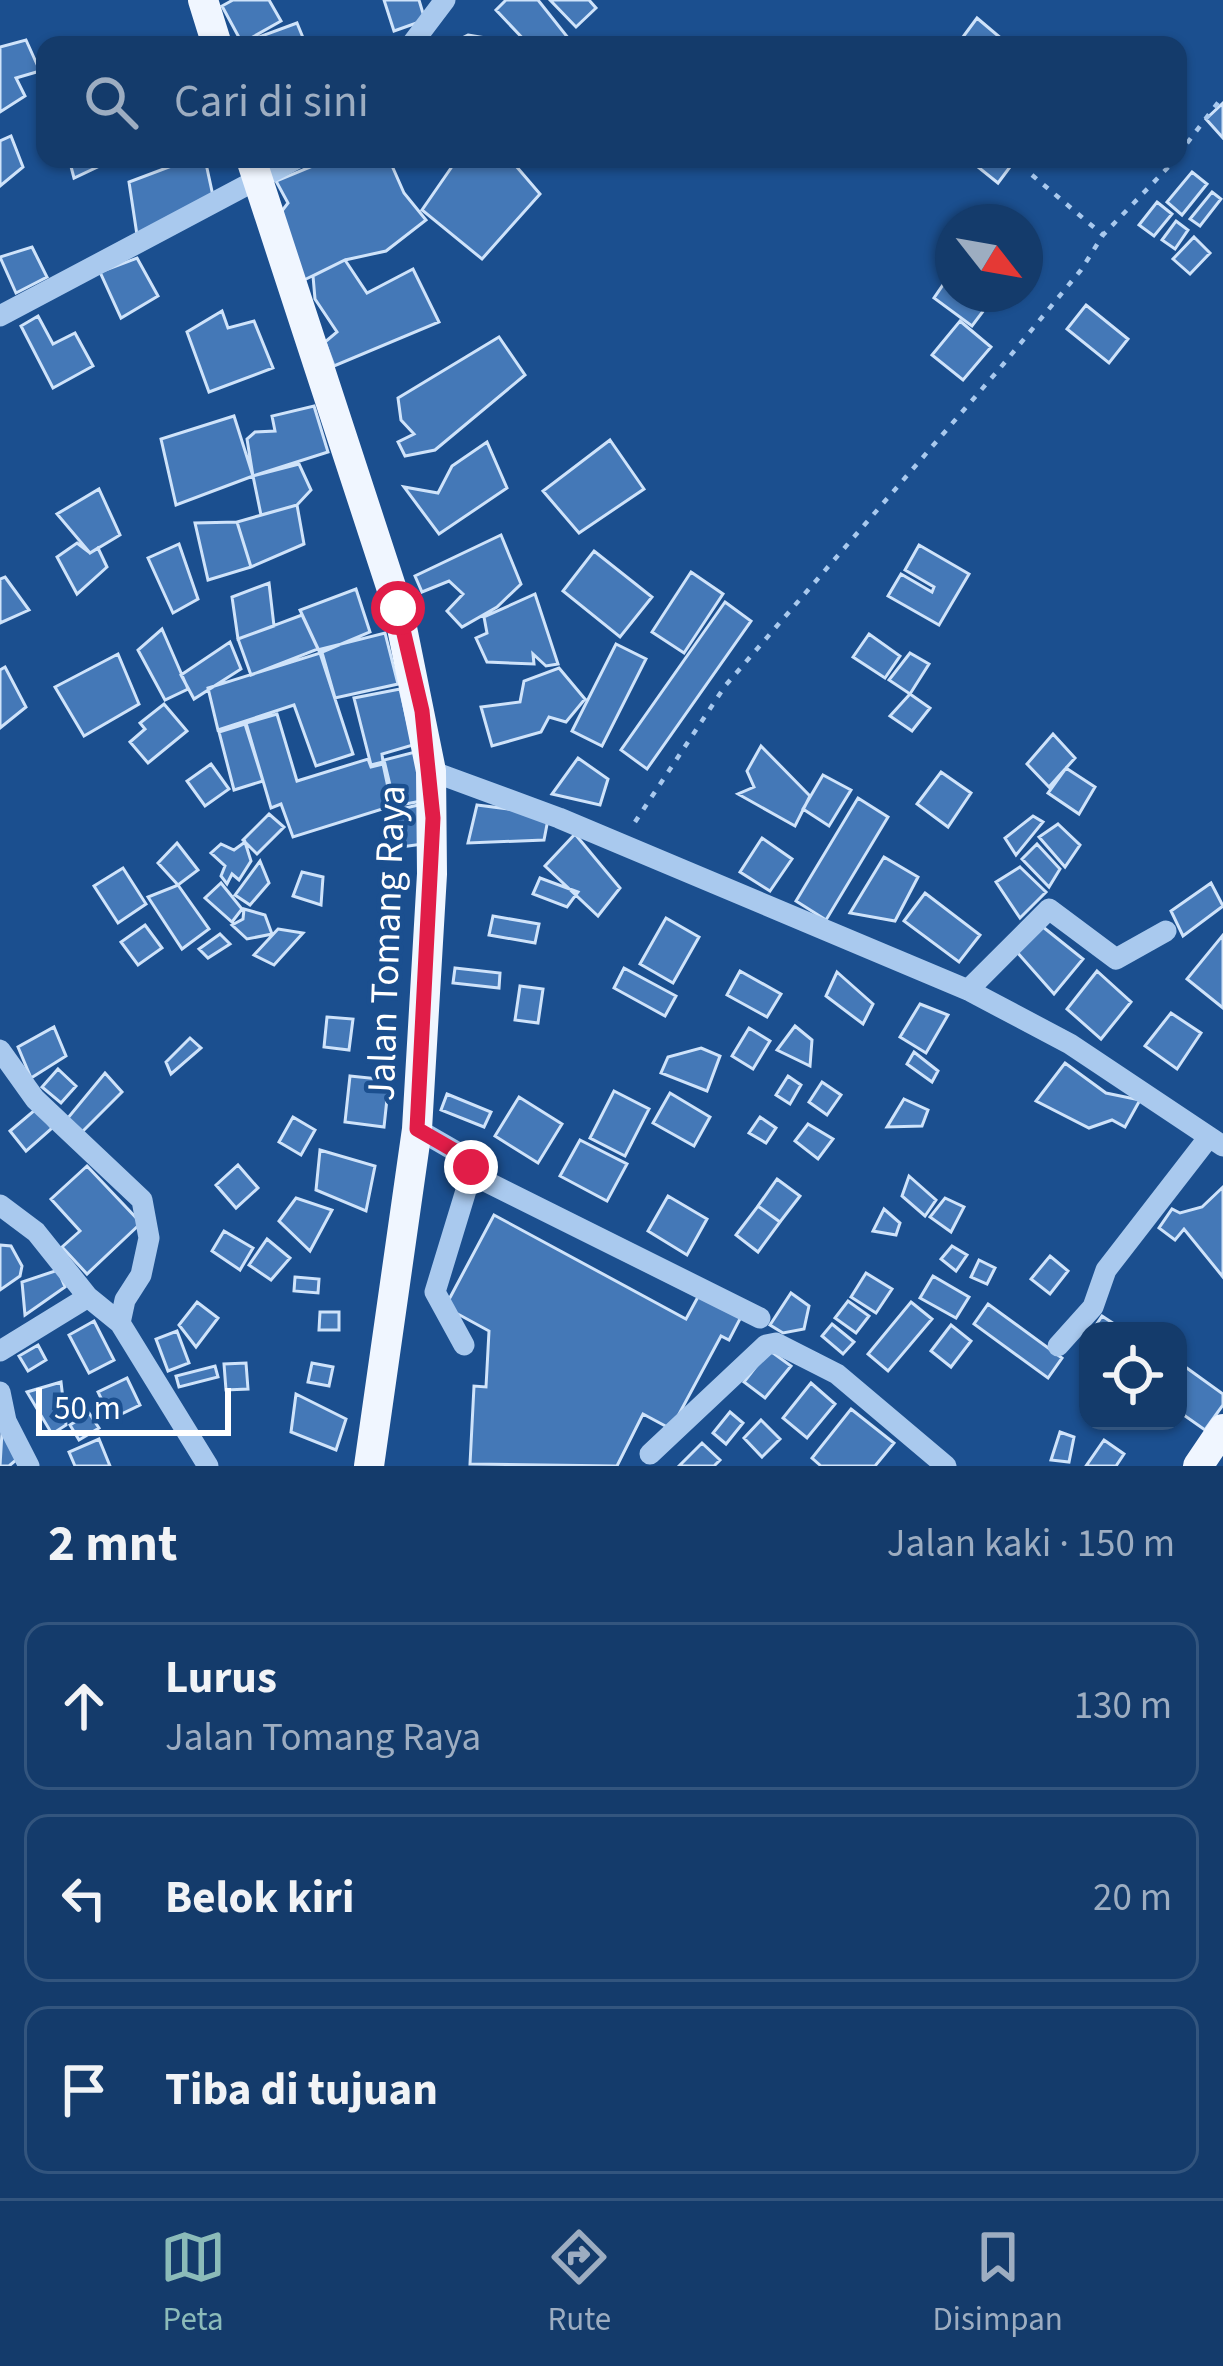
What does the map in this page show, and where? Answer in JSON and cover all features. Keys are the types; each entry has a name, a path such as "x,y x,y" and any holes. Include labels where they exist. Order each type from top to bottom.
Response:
{"main road":[{"path":"203,0 214,36"},
{"name":"Jalan Tomang Raya","path":"255,170 398,608 431,771 432,874 416,1133 368,1466"},
{"path":"1198,1466 1223,1429"}],"street":[{"path":"418,36 446,0"},
{"path":"0,316 255,170"},
{"path":"431,771 968,990 1070,1044 1216,1141 1106,1270 1093,1307 1058,1346"},
{"path":"968,990 1048,909 1116,959 1166,932"},
{"path":"0,1050 35,1099 142,1200 149,1238 141,1275 124,1300 120,1323"},
{"path":"416,1133 471,1170 760,1318"},
{"path":"464,1345 435,1292 471,1170"},
{"path":"0,1205 36,1232 88,1297 120,1323 208,1466"},
{"path":"0,1351 88,1297"},
{"path":"650,1454 766,1345 776,1342 837,1374 946,1466"},
{"path":"0,1392 6,1421 29,1466"}],"path":[{"path":"1187,144 1223,95"},
{"path":"620,845 725,686 1082,271 1103,235 1167,168"},
{"path":"1032,175 1103,235"}],"building":[{"path":"233,0 269,0 281,21 254,36 238,36 222,6"},
{"path":"384,0 419,0 425,20 394,31"},
{"path":"506,0 538,0 567,36 521,36 496,10"},
{"path":"550,0 589,0 596,8 576,27"},
{"path":"977,18 998,36 964,36"},
{"path":"297,23 302,36 261,36"},
{"path":"26,40 36,72 16,78 25,96 0,112 0,47"},
{"path":"1223,103 1223,138 1206,119"},
{"path":"11,136 23,167 0,186 0,141"},
{"path":"71,168 95,168 74,178"},
{"path":"166,168 207,168 213,196 137,235 129,182"},
{"path":"308,168 393,168 404,193 426,220 386,251 345,260 300,282 278,216 288,203 276,181"},
{"path":"451,168 518,168 540,194 482,259 422,210"},
{"path":"979,168 1009,168 998,183"},
{"path":"1192,172 1207,184 1182,215 1167,202"},
{"path":"1212,192 1221,199 1200,226 1190,219"},
{"path":"1157,202 1172,214 1154,236 1139,225"},
{"path":"1176,221 1188,230 1175,249 1162,240"},
{"path":"1194,237 1210,253 1190,274 1173,259"},
{"path":"32,247 47,277 16,293 0,257"},
{"path":"137,258 158,296 121,318 100,272"},
{"path":"345,260 367,293 413,269 439,322 334,366 325,342 337,332 315,299 313,276"},
{"path":"1086,305 1128,339 1109,363 1067,329"},
{"path":"222,311 228,328 254,321 273,368 209,392 187,332"},
{"path":"953,312 982,312 972,326"},
{"path":"38,316 53,344 75,333 93,366 53,388 21,326"},
{"path":"960,321 991,347 963,380 932,355"},
{"path":"499,337 525,375 435,450 405,456 398,442 414,434 401,420 398,398"},
{"path":"314,406 328,452 253,476 247,439 255,432 275,431 272,416"},
{"path":"234,416 253,476 176,505 161,439"},
{"path":"610,440 644,489 579,533 543,491"},
{"path":"487,442 507,488 439,534 404,487 438,493 452,466"},
{"path":"299,464 311,490 297,505 261,515 253,476"},
{"path":"99,489 120,535 90,553 57,514"},
{"path":"297,505 304,544 251,567 237,522"},
{"path":"237,522 251,567 208,580 195,523"},
{"path":"501,535 521,584 497,607 462,627 447,611 463,594 449,581 422,592 415,576"},
{"path":"77,543 90,553 98,548 107,567 77,594 57,557"},
{"path":"179,544 198,599 173,613 148,558"},
{"path":"919,545 969,574 939,625 888,596 901,574 932,592 934,587 905,570"},
{"path":"594,551 652,597 620,637 563,591"},
{"path":"691,572 723,594 684,653 652,632"},
{"path":"5,577 29,610 0,623 0,579"},
{"path":"269,583 274,626 238,639 232,597"},
{"path":"356,589 370,632 320,653 300,610"},
{"path":"535,594 558,664 546,666 533,654 534,664 487,662 476,638 487,633 484,617"},
{"path":"725,602 751,621 647,769 621,750"},
{"path":"302,615 318,649 251,675 238,639"},
{"path":"162,629 188,689 165,700 138,650"},
{"path":"385,633 398,684 335,698 321,649"},
{"path":"869,634 900,656 885,678 853,657"},
{"path":"230,642 241,669 194,699 181,675"},
{"path":"616,644 646,659 602,746 572,731"},
{"path":"320,653 353,754 316,766 294,705 218,730 208,688"},
{"path":"910,653 929,664 910,694 889,680"},
{"path":"118,654 139,704 84,736 55,687"},
{"path":"5,667 26,707 0,728 0,670"},
{"path":"559,668 585,699 566,722 549,717 541,732 492,746 481,707 520,702 524,681"},
{"path":"400,689 413,745 382,754 383,762 371,765 354,698"},
{"path":"910,694 930,708 912,731 890,716"},
{"path":"164,704 187,731 148,763 130,742 145,729 140,723"},
{"path":"277,714 297,781 368,759 371,767 383,764 392,806 293,837 281,804 271,808 246,723"},
{"path":"245,724 263,781 234,790 219,732"},
{"path":"1053,734 1075,758 1049,787 1027,764"},
{"path":"761,746 810,796 795,826 738,794 754,787 747,771"},
{"path":"419,751 432,799 395,806 384,760"},
{"path":"578,758 608,779 600,805 552,794"},
{"path":"211,764 229,789 205,806 187,781"},
{"path":"1066,768 1095,787 1079,814 1048,793"},
{"path":"941,772 971,793 948,827 917,804"},
{"path":"823,775 851,790 829,826 803,809"},
{"path":"858,798 888,817 826,920 796,901"},
{"path":"427,803 423,844 401,847 397,810"},
{"path":"477,805 549,814 544,840 468,843"},
{"path":"269,814 284,827 257,854 243,840"},
{"path":"1033,816 1043,822 1016,855 1005,838"},
{"path":"1058,824 1080,845 1065,867 1039,837"},
{"path":"575,834 620,888 598,916 545,866"},
{"path":"762,838 792,859 770,891 740,872"},
{"path":"245,842 251,861 239,880 232,874 227,884 221,876 225,866 211,853 221,844 234,850"},
{"path":"177,843 198,870 178,885 158,863"},
{"path":"1037,844 1060,869 1049,887 1022,859"},
{"path":"884,857 918,877 895,921 850,913"},
{"path":"260,861 269,883 250,905 235,895"},
{"path":"1020,867 1046,892 1020,918 996,882"},
{"path":"123,868 146,904 118,923 94,886"},
{"path":"302,872 323,877 321,905 293,896"},
{"path":"540,878 578,892 567,907 533,894"},
{"path":"221,883 242,909 232,922 205,898"},
{"path":"1211,883 1223,906 1183,936 1171,911"},
{"path":"178,885 209,929 182,949 148,897"},
{"path":"925,893 980,935 959,962 904,921"},
{"path":"244,909 265,915 272,934 247,939 232,925 243,919"},
{"path":"493,916 539,924 535,943 489,935"},
{"path":"666,918 699,937 673,983 640,964"},
{"path":"1038,923 1083,959 1054,994 1016,951"},
{"path":"145,925 162,948 138,965 121,942"},
{"path":"278,929 303,933 274,965 254,955"},
{"path":"220,934 230,944 208,958 199,949"},
{"path":"1223,935 1223,1008 1187,979"},
{"path":"455,968 500,973 499,988 453,983"},
{"path":"624,968 676,996 665,1016 614,988"},
{"path":"740,971 781,994 767,1017 727,995"},
{"path":"1097,971 1131,1002 1101,1039 1067,1009"},
{"path":"837,972 873,1004 863,1024 826,996"},
{"path":"520,986 543,989 538,1023 515,1020"},
{"path":"920,1004 948,1015 926,1053 900,1037"},
{"path":"1171,1013 1201,1033 1177,1069 1145,1046"},
{"path":"327,1017 353,1019 349,1050 324,1047"},
{"path":"795,1026 812,1040 810,1066 777,1050"},
{"path":"54,1027 66,1056 31,1078 18,1047"},
{"path":"749,1028 770,1041 753,1069 732,1056"},
{"path":"190,1038 201,1048 171,1074 166,1062"},
{"path":"701,1048 720,1056 707,1091 661,1073 668,1057"},
{"path":"914,1052 938,1071 932,1082 907,1064"},
{"path":"1065,1063 1106,1093 1140,1100 1125,1127 1112,1120 1089,1128 1036,1101"},
{"path":"58,1069 76,1086 61,1103 42,1087"},
{"path":"105,1073 122,1092 82,1132 67,1119"},
{"path":"350,1076 389,1080 384,1127 345,1122"},
{"path":"788,1076 801,1085 790,1104 776,1095"},
{"path":"822,1082 841,1095 827,1115 809,1102"},
{"path":"614,1091 649,1109 625,1156 590,1138"},
{"path":"670,1093 710,1117 694,1146 653,1123"},
{"path":"447,1094 491,1112 484,1127 441,1110"},
{"path":"519,1097 562,1124 538,1163 495,1136"},
{"path":"904,1099 928,1110 922,1126 887,1127"},
{"path":"36,1109 52,1128 26,1151 10,1131"},
{"path":"293,1117 315,1130 301,1155 279,1142"},
{"path":"760,1117 776,1128 766,1143 749,1133"},
{"path":"808,1124 833,1139 818,1159 795,1141"},
{"path":"580,1140 627,1164 607,1201 560,1176"},
{"path":"320,1150 375,1166 366,1211 316,1190"},
{"path":"238,1165 258,1188 236,1208 216,1185"},
{"path":"87,1166 141,1223 87,1274 62,1247 80,1231 51,1199"},
{"path":"909,1176 936,1200 925,1216 902,1196"},
{"path":"777,1179 800,1196 780,1222 758,1206"},
{"path":"1223,1187 1223,1277 1184,1229 1175,1240 1159,1228 1172,1209 1180,1213 1202,1207"},
{"path":"668,1196 707,1219 687,1255 648,1231"},
{"path":"296,1198 332,1210 310,1251 279,1221"},
{"path":"945,1198 964,1207 951,1232 930,1217"},
{"path":"758,1206 780,1222 758,1252 736,1235"},
{"path":"884,1209 900,1223 896,1235 873,1231"},
{"path":"494,1215 686,1319 699,1295 741,1317 729,1340 721,1336 671,1429 643,1414 617,1466 470,1464 474,1386 486,1387 489,1331 445,1307"},
{"path":"224,1231 253,1248 240,1270 212,1251"},
{"path":"267,1239 290,1258 271,1280 249,1265"},
{"path":"0,1245 11,1246 22,1266 20,1276 0,1290"},
{"path":"952,1246 967,1255 956,1271 941,1259"},
{"path":"1050,1256 1068,1271 1050,1294 1031,1279"},
{"path":"979,1260 995,1268 987,1284 971,1277"},
{"path":"58,1270 65,1287 25,1315 22,1282"},
{"path":"866,1273 892,1289 876,1313 851,1297"},
{"path":"933,1276 969,1297 956,1318 920,1298"},
{"path":"295,1277 319,1279 318,1293 294,1291"},
{"path":"791,1293 809,1306 804,1329 783,1333 770,1325"},
{"path":"848,1301 869,1316 856,1333 835,1318"},
{"path":"197,1302 218,1318 196,1347 179,1325"},
{"path":"911,1302 932,1319 888,1371 868,1354"},
{"path":"988,1304 1062,1358 1048,1378 974,1324"},
{"path":"320,1312 339,1312 339,1330 319,1330"},
{"path":"94,1321 114,1360 89,1373 69,1335"},
{"path":"832,1324 854,1342 843,1354 822,1336"},
{"path":"951,1325 971,1341 951,1367 931,1351"},
{"path":"177,1331 189,1363 168,1371 156,1339"},
{"path":"38,1345 46,1360 28,1371 19,1356"},
{"path":"769,1350 791,1366 765,1398 744,1382"},
{"path":"246,1363 248,1389 226,1390 224,1364"},
{"path":"312,1363 333,1367 329,1386 308,1382"},
{"path":"215,1366 218,1377 179,1387 176,1376"},
{"path":"1187,1368 1223,1394 1223,1405 1205,1430 1187,1417"},
{"path":"127,1378 140,1405 111,1419 98,1392"},
{"path":"61,1382 66,1425 52,1434 27,1392"},
{"path":"811,1383 835,1404 807,1438 783,1418"},
{"path":"296,1394 346,1419 336,1450 291,1432"},
{"path":"851,1409 894,1443 875,1466 821,1466 812,1458"},
{"path":"730,1412 743,1423 726,1444 713,1433"},
{"path":"89,1413 99,1428 79,1440 70,1425"},
{"path":"761,1420 780,1439 762,1457 744,1438"},
{"path":"2,1432 22,1455 9,1466 0,1466"},
{"path":"1060,1432 1074,1437 1069,1462 1051,1460"},
{"path":"99,1439 110,1466 75,1466 69,1452"},
{"path":"1104,1440 1124,1454 1116,1466 1086,1466"},
{"path":"702,1443 720,1460 714,1466 679,1466"}],"route":[{"path":"398,608 422,711 433,818 417,1129 469,1159 471,1167"}]}
